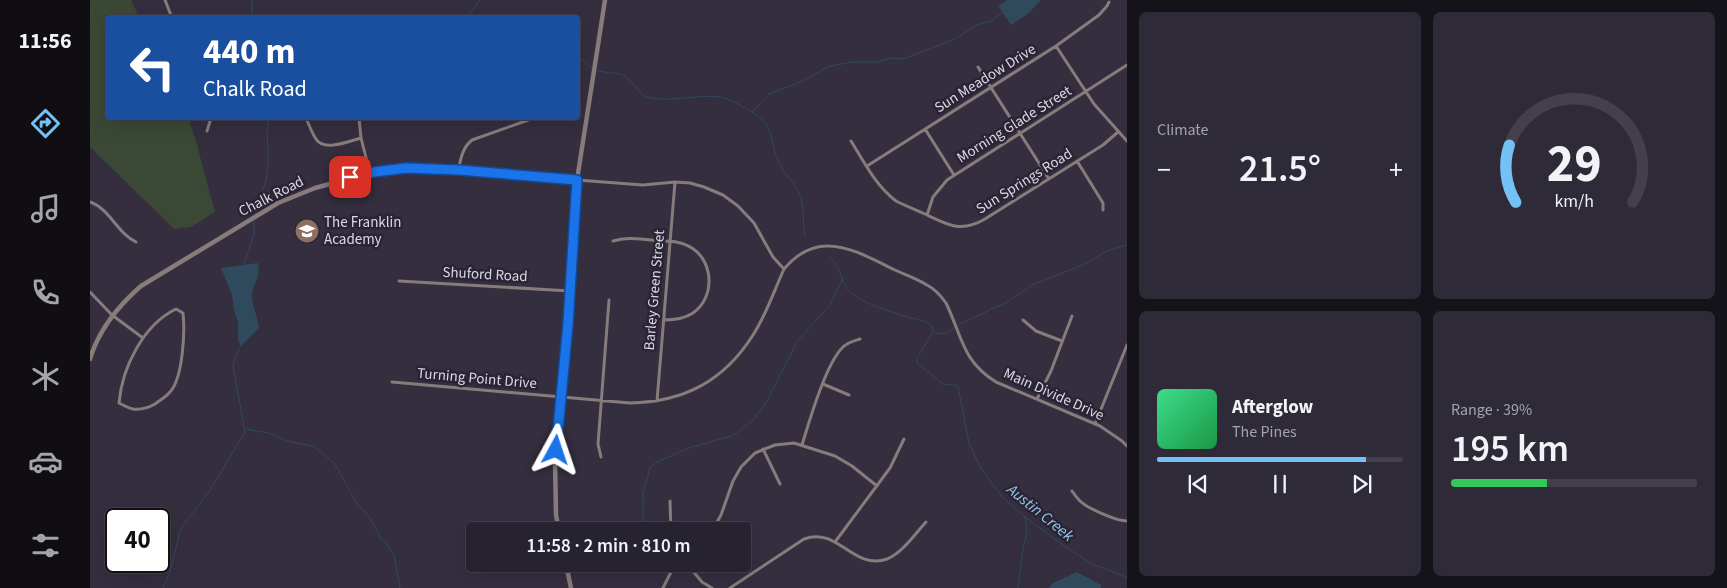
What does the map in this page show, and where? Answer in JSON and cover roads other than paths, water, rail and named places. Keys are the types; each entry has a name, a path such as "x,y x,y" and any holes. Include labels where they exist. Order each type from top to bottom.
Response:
{"street":[{"path":"166,0 171,15"},
{"path":"557,522 556,460 577,180 605,0"},
{"name":"Sun Meadow Drive","path":"867,166 1056,46 1099,15 1109,2"},
{"path":"1056,46 1085,92 1103,116 1127,141"},
{"name":"Morning Glade Street","path":"927,215 937,190 954,175 1127,65"},
{"path":"978,67 1048,179"},
{"path":"207,131 210,120"},
{"path":"307,120 317,141 327,146 361,138"},
{"path":"359,120 361,138 370,173"},
{"path":"459,170 467,144 472,140 528,120"},
{"path":"925,129 954,175"},
{"name":"Sun Springs Road","path":"851,140 879,186 889,196 896,201 952,226 971,226 986,219 1103,145 1118,132"},
{"path":"1077,161 1102,203 1103,210"},
{"name":"Chalk Road","path":"90,359 103,328 112,315 141,286 278,203 315,188 370,173 406,168 459,170 577,180"},
{"path":"577,180 643,185 674,182 690,183 704,187 738,206 754,223 773,257 784,268"},
{"name":"Barley Green Street","path":"658,401 674,182"},
{"path":"90,202 100,207 127,238 136,242"},
{"path":"613,241 622,238 685,244 699,254 707,266 710,285 704,302 694,312 678,319 664,320"},
{"name":"Main Divide Drive","path":"561,396 630,403 678,397 697,389 718,375 730,364 756,330 784,268 798,255 816,247 840,247 858,253 924,283 941,296 963,345 975,365 996,382 1095,424 1105,429 1127,446"},
{"name":"Shuford Road","path":"399,281 570,291"},
{"path":"90,292 112,315 143,338"},
{"path":"601,457 598,444 609,300"},
{"path":"176,309 183,313 184,338 182,357 175,384 163,399 146,409 133,409 119,403 119,395 128,365 143,338 162,318 172,311 176,309"},
{"path":"1037,399 1072,316"},
{"path":"1023,320 1036,331 1062,341"},
{"path":"802,445 823,384 836,355 850,341 860,339"},
{"path":"1095,424 1127,345"},
{"name":"Turning Point Drive","path":"392,382 561,396"},
{"path":"823,384 849,395"},
{"path":"835,542 890,468 904,439"},
{"path":"717,522 737,473 748,460 763,449 781,444 802,445 843,460 877,486"},
{"path":"763,449 780,484"},
{"path":"1072,491 1080,502 1109,516 1127,521"},
{"path":"670,501 671,522"},
{"path":"730,588 804,539 819,536 826,537 857,557 867,560 887,559 897,553 926,522"},
{"path":"568,572 572,588"},
{"path":"663,588 671,572"},
{"path":"694,572 702,582 712,588"}],"water":[{"path":"1007,0 1041,0 1029,13 1011,25 998,6"},
{"path":"258,263 259,269 252,297 259,328 241,346 238,340 238,322 234,311 232,295 221,268"},
{"path":"1077,572 1101,585 1101,588 1049,588 1053,583"}],"waterway":[{"path":"252,0 252,15"},
{"path":"468,15 480,0"},
{"path":"752,112 769,94 800,82 830,66 853,62 878,62 891,58 903,59 955,39 976,25 991,21 1002,13"},
{"name":"Austin Creek","path":"580,59 593,69"},
{"name":"Austin Creek","path":"597,70 626,77 646,97 660,99 703,96 720,97 739,104 754,113 768,127 779,163 800,195 805,236"},
{"path":"255,215 267,172 269,120"},
{"path":"244,265 254,234 254,219"},
{"path":"934,332 939,334 947,333 958,325 1007,302 1032,285 1085,264 1107,251 1127,245"},
{"name":"Austin Creek","path":"830,257 836,264 847,288 861,300 926,322 932,326 933,331"},
{"path":"643,522 643,493 650,468 657,462 689,448 734,435 753,420 767,401 798,340 830,305 843,278"},
{"name":"Austin Creek","path":"933,332 917,358 917,363 944,385 954,384 958,387 969,443 980,467 1002,497 1025,517 1067,548 1092,564 1127,577"},
{"path":"163,588 170,572 180,531 209,492 245,432 233,366 241,344"},
{"path":"246,428 269,433 287,441 312,446 335,464 357,504 371,519 381,539 394,555 400,588"},
{"path":"1018,588 1027,532 1025,517"}],"place":[{"name":"The Franklin Academy","path":"307,231"}]}
